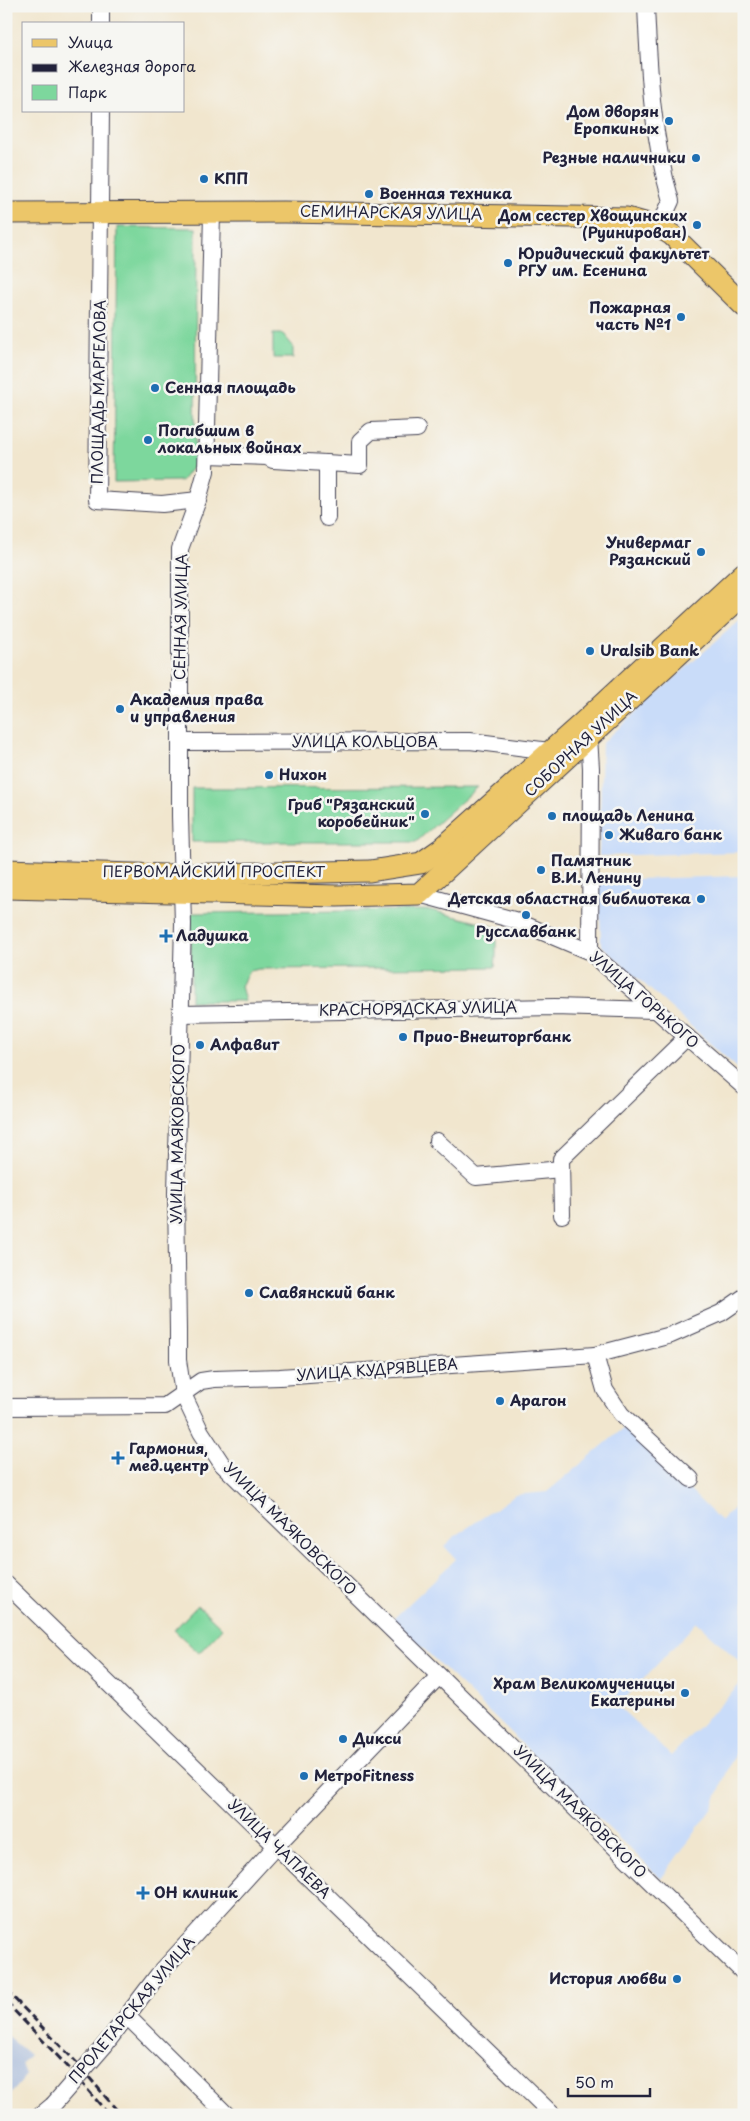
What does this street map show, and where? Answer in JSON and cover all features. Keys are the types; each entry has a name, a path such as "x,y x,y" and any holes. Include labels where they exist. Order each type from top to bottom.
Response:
{"main road":[{"name":"СЕМИНАРСКАЯ УЛИЦА","path":"6,213 284,212 614,216 641,221 659,227 672,236 744,306"},
{"name":"СОБОРНАЯ УЛИЦА","path":"421,863 441,849 744,573"},
{"name":"СОБОРНАЯ УЛИЦА","path":"419,894 744,594"},
{"name":"ПЕРВОМАЙСКИЙ ПРОСПЕКТ","path":"6,888 182,883 370,871 421,863"},
{"name":"ПЕРВОМАЙСКИЙ ПРОСПЕКТ","path":"6,870 337,896 419,894"}],"street":[{"path":"101,6 101,22"},
{"path":"646,6 655,139 671,201 659,227"},
{"path":"101,112 101,212"},
{"name":"ПЛОЩАДЬ МАРГЕЛОВА","path":"101,212 97,500 162,504 198,500"},
{"name":"СЕННАЯ УЛИЦА","path":"182,883 180,549 198,500 206,471 212,213"},
{"path":"206,455 267,457 273,460 360,465 360,441 371,431 417,429"},
{"path":"327,463 327,518"},
{"path":"589,737 591,768 590,952"},
{"name":"УЛИЦА КОЛЬЦОВА","path":"180,742 470,741 550,751"},
{"name":"УЛИЦА МАЯКОВСКОГО","path":"182,883 176,1221 178,1360 182,1394 201,1432 222,1464 744,1973"},
{"name":"УЛИЦА ГОРЬКОГО","path":"419,894 514,920 590,952 744,1087"},
{"name":"КРАСНОРЯДСКАЯ УЛИЦА","path":"181,1014 555,1007 654,1010"},
{"path":"562,1215 561,1159 687,1037"},
{"path":"437,1141 476,1176 561,1169"},
{"name":"УЛИЦА КУДРЯВЦЕВА","path":"6,1407 165,1406 201,1381 214,1379 280,1377 595,1355 671,1335 721,1313 744,1297"},
{"path":"595,1355 605,1390 622,1414 691,1480"},
{"name":"УЛИЦА ЧАПАЕВА","path":"6,1584 552,2115"},
{"name":"ПРОЛЕТАРСКАЯ УЛИЦА","path":"47,2110 105,2044 158,1975 276,1846 439,1676"},
{"path":"127,2016 227,2115"}],"shaded area":[{"path":"744,616 744,852 599,856 602,743"},
{"path":"744,876 744,1074 601,945 599,880"},
{"path":"625,1427 721,1521 744,1497 744,1666 697,1622 618,1706 671,1756 744,1680 744,1738 731,1762 712,1808 661,1879 393,1619 456,1559 444,1546 454,1537 515,1495 547,1492"},
{"path":"6,2035 30,2055 22,2063 26,2076 6,2100"}],"green space":[{"path":"117,227 196,228 195,464 182,481 114,482"},
{"path":"273,334 283,334 293,346 293,358 273,358"},
{"path":"478,787 416,842 192,842 192,788"},
{"path":"430,910 496,927 495,967 259,969 249,971 241,986 245,1001 191,1001 191,913"},
{"path":"198,1605 222,1628 199,1653 174,1630"}],"railway":[{"path":"6,1990 77,2063 121,2115"},
{"path":"6,2002 70,2069 109,2115"}],"place":[{"name":"Дом дворян Еропкиных","path":"669,121"},
{"name":"Резные наличники","path":"696,158"},
{"name":"КПП","path":"204,179"},
{"name":"Военная техника","path":"369,194"},
{"name":"Дом сестер Хвощинских (Руинирован)","path":"697,225"},
{"name":"Юридический факультет РГУ им. Есенина","path":"508,263"},
{"name":"Пожарная часть №1","path":"681,317"},
{"name":"Сенная площадь","path":"155,388"},
{"name":"Погибшим в локальных войнах","path":"148,440"},
{"name":"Универмаг Рязанский","path":"701,552"},
{"name":"Uralsib Bank","path":"590,651"},
{"name":"Академия права и управления","path":"120,709"},
{"name":"Нихон","path":"269,775"},
{"name":"Гриб \"Рязанский коробейник\"","path":"425,814"},
{"name":"площадь Ленина","path":"552,816"},
{"name":"Живаго банк","path":"609,835"},
{"name":"Памятник В.И. Ленину","path":"541,870"},
{"name":"Детская областная библиотека","path":"701,899"},
{"name":"Русславбанк","path":"526,915"},
{"name":"Ладушка","path":"166,936"},
{"name":"Прио-Внешторгбанк","path":"403,1037"},
{"name":"Алфавит","path":"200,1045"},
{"name":"Славянский банк","path":"249,1293"},
{"name":"Арагон","path":"500,1401"},
{"name":"Гармония, мед.центр","path":"118,1458"},
{"name":"Храм Великомученицы Екатерины","path":"685,1693"},
{"name":"Дикси","path":"343,1739"},
{"name":"МетроFitness","path":"304,1776"},
{"name":"ОН клиник","path":"143,1893"},
{"name":"История любви","path":"677,1979"}]}
